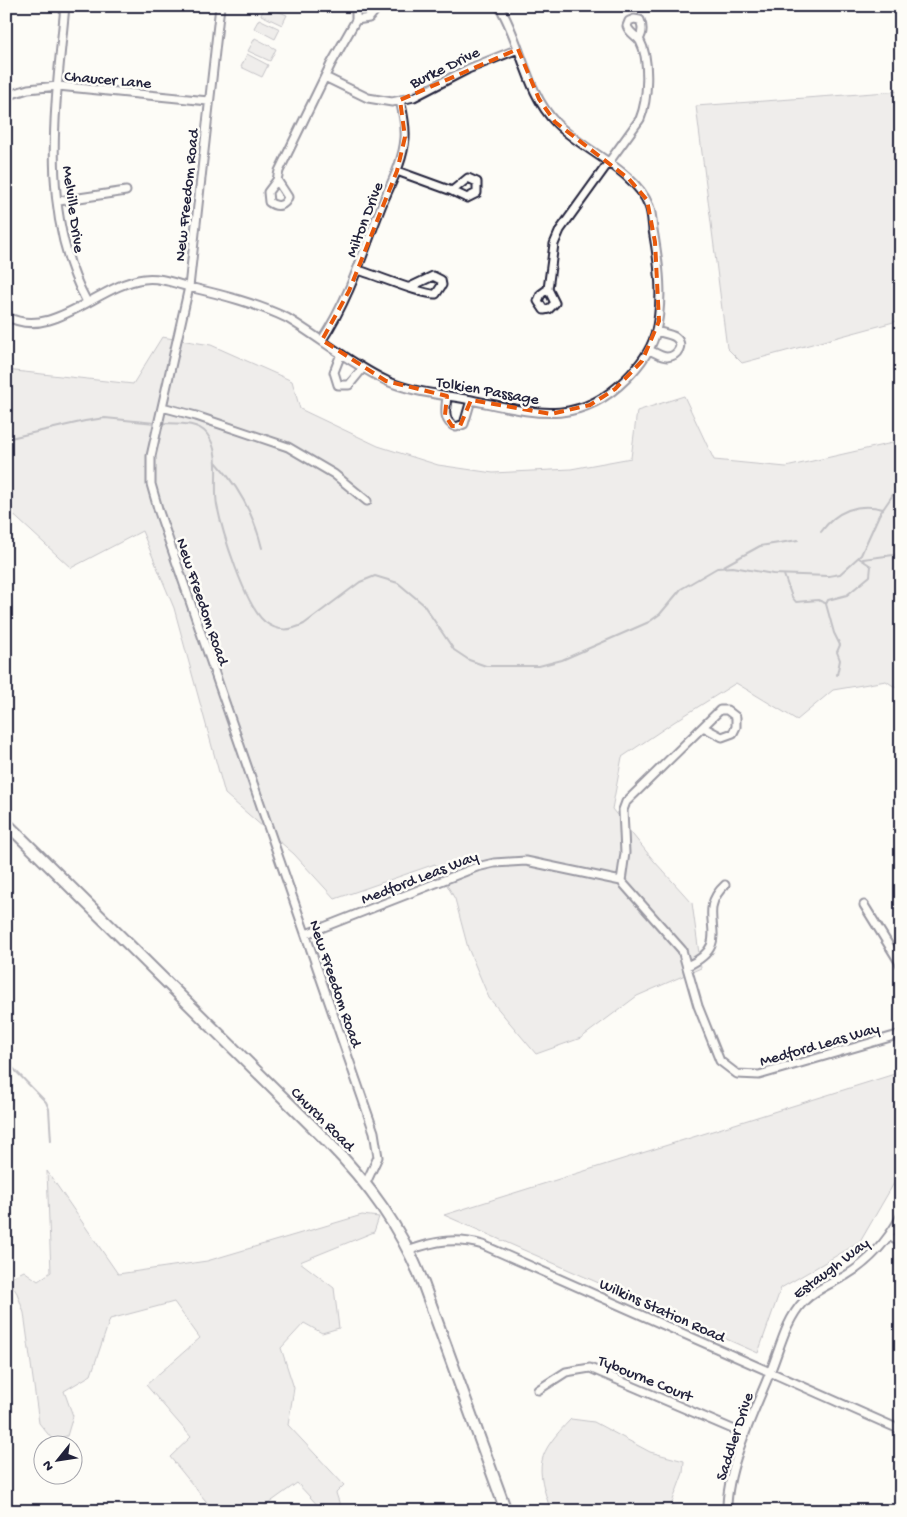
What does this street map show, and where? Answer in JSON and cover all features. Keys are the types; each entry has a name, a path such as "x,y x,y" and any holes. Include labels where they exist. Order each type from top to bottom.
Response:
{"main road":[{"name":"Church Road","path":"6,823 321,1135 366,1183 410,1250 506,1511"}],"street":[{"name":"Melville Drive","path":"65,6 53,168 67,256 87,302"},
{"name":"New Freedom Road","path":"220,6 208,101 189,287 155,438 150,471 159,512 377,1142 378,1157 366,1183"},
{"path":"277,180 279,171 325,77 356,20 356,6"},
{"path":"356,20 369,18 374,12 374,6"},
{"name":"Tolkien Passage","path":"189,287 262,306 287,318 363,368 403,387 542,414 581,408 600,400 622,383 642,361 659,321 659,288 650,208 636,185 618,169 608,164 562,129 549,114 534,89 512,29 499,6"},
{"path":"548,289 554,244 560,230 640,119 644,109 646,70 639,39"},
{"name":"Burke Drive","path":"325,77 376,100 400,100 414,97 468,68 518,49"},
{"name":"Chaucer Lane","path":"6,96 28,88 58,86 208,101"},
{"name":"Milton Drive","path":"322,340 336,318 358,270 396,171 405,137 404,116 400,100"},
{"path":"396,171 452,191"},
{"path":"59,201 126,190"},
{"path":"358,270 410,286"},
{"path":"6,316 24,323 38,323 59,317 128,283 144,279 157,278 189,287"},
{"path":"648,350 668,357 675,354 680,347 680,343 675,337 656,331"},
{"path":"341,354 334,372 334,379 338,385 349,385 363,368"},
{"path":"447,396 446,419 452,426 456,427 464,424 471,400"},
{"path":"161,410 196,416 288,448 334,474 367,501"},
{"path":"621,881 625,852 623,810 626,802 650,776 720,710 727,710 736,717 736,727 733,733 722,737 703,727"},
{"name":"Medford Leas Way","path":"306,934 477,867 494,863 526,861 621,881 680,945 698,1006 716,1054 725,1067 737,1074 759,1075 901,1034"},
{"path":"687,966 702,960 709,952 713,941 712,902 716,894 725,885"},
{"path":"864,906 901,965"},
{"name":"Estaugh Way","path":"770,1372 788,1326 798,1308 818,1290 863,1263 889,1236 901,1216"},
{"path":"889,1236 901,1243"},
{"name":"Wilkins Station Road","path":"410,1250 429,1243 452,1240 466,1240 483,1245 901,1430"},
{"name":"Tybourne Court","path":"538,1390 566,1372 590,1368 744,1434"},
{"name":"Saddler Drive","path":"727,1511 729,1491 744,1434 770,1372"}],"highlighted area":[{"path":"518,49 539,99 555,122 629,179 647,200 655,242 659,321 642,361 615,389 590,405 551,414 471,400 460,426 452,426 445,415 447,396 386,381 322,340 349,291 397,171 405,137 400,100"}],"shaded area":[{"path":"265,6 287,15 282,25 261,15"},
{"path":"259,19 280,29 275,39 254,28"},
{"path":"255,38 276,49 270,61 248,51"},
{"path":"247,54 268,65 262,77 241,67"},
{"path":"901,91 901,320 742,363 727,348 696,106"},
{"path":"162,337 211,345 292,381 300,409 378,446 438,465 493,473 571,469 631,458 637,411 684,396 714,460 786,467 901,441 901,691 886,681 833,690 797,720 736,683 622,757 612,809 654,861 692,903 701,968 637,996 581,1038 536,1054 489,998 468,948 455,899 435,864 335,899 294,854 225,794 174,608 142,531 71,568 6,508 6,370 133,384"},
{"path":"901,1072 901,1171 860,1242 781,1288 758,1353 444,1215"},
{"path":"47,1171 118,1274 207,1261 362,1215 379,1217 374,1232 300,1262 334,1288 339,1328 322,1333 304,1323 281,1348 294,1388 288,1425 344,1485 336,1493 342,1511 323,1511 297,1483 258,1511 214,1511 170,1457 191,1437 146,1385 200,1338 174,1302 110,1319 91,1375 64,1391 73,1416 68,1434 48,1434 39,1423 24,1313 17,1293 8,1279 24,1271 38,1281 51,1272"},
{"path":"571,1419 594,1422 650,1452 684,1461 683,1473 669,1511 551,1511 542,1482 542,1461 551,1442"}],"waterway":[{"path":"6,439 105,418 155,423"},
{"path":"160,423 185,424 198,427 207,434 212,442 216,459 217,505 224,532 242,585 257,613 265,622 279,629 289,629 304,624 360,582 375,576 398,583 423,604 454,650 469,660 486,666 539,666 562,660 649,622 660,614 681,589 717,568 733,567 773,574 829,576 840,574 861,555 879,515 901,483"},
{"path":"216,462 232,481 245,502 255,524 262,548"},
{"path":"896,489 901,492"},
{"path":"821,532 834,519 848,510 865,507 883,509"},
{"path":"722,567 760,546 798,540"},
{"path":"863,559 901,554"},
{"path":"826,604 828,600 847,595 870,576 871,566 859,558"},
{"path":"784,575 792,597 796,602 818,600 825,603"},
{"path":"826,604 834,633 840,645 837,652 840,660 837,675"},
{"path":"6,1061 46,1102 49,1109 51,1141"}]}
